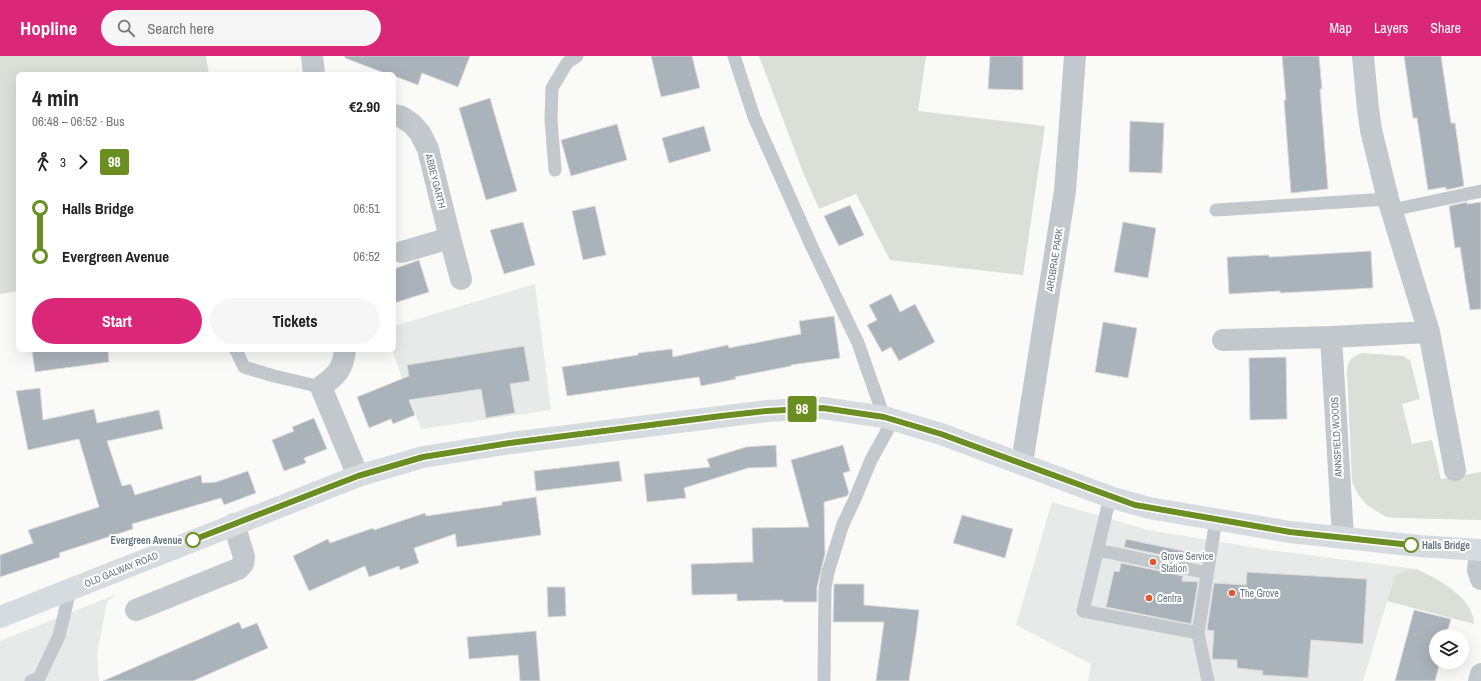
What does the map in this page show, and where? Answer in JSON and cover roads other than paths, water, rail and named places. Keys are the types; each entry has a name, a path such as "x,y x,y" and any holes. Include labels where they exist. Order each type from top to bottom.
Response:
{"main road":[{"name":"OLD GALWAY ROAD","path":"0,617 358,476 409,460 510,443 736,414 788,409 823,408 889,418 941,434 1110,497 1149,508 1290,532 1419,546 1480,550"}],"street":[{"path":"312,56 314,72"},
{"name":"ARDBRAE PARK","path":"1022,463 1065,191 1076,56"},
{"path":"1363,56 1368,109 1390,204 1429,332 1455,470"},
{"name":"ABBEYGARTH","path":"396,116 402,117 412,124 420,133 428,149 461,279"},
{"path":"402,252 450,238"},
{"path":"1224,340 1429,332"},
{"name":"ANNSFIELD WOODS","path":"1331,337 1343,537"},
{"path":"345,352 341,369 334,378 321,387 358,476"},
{"path":"136,610 238,569 243,564 244,557 234,524"},
{"path":"1480,550 1478,570 1481,579"},
{"path":"1479,681 1481,674"}],"lane":[{"path":"555,170 550,120 552,88 567,63 577,56"},
{"path":"734,56 754,117 812,247 858,344 889,418 843,524 828,572 825,588 824,681"},
{"path":"1216,210 1390,204 1481,191"},
{"path":"237,352 244,367 321,387"},
{"path":"1110,497 1082,611 1198,633"},
{"path":"1208,681 1198,633 1216,519"},
{"path":"1098,550 1207,573"},
{"path":"31,681 38,678 59,636 70,590"}],"place":[{"name":"Evergreen Avenue","path":"193,540"},
{"name":"Halls Bridge","path":"1411,545"},
{"name":"Grove Service Station","path":"1153,562"},
{"name":"The Grove","path":"1232,593"},
{"name":"Centra","path":"1149,598"}]}
